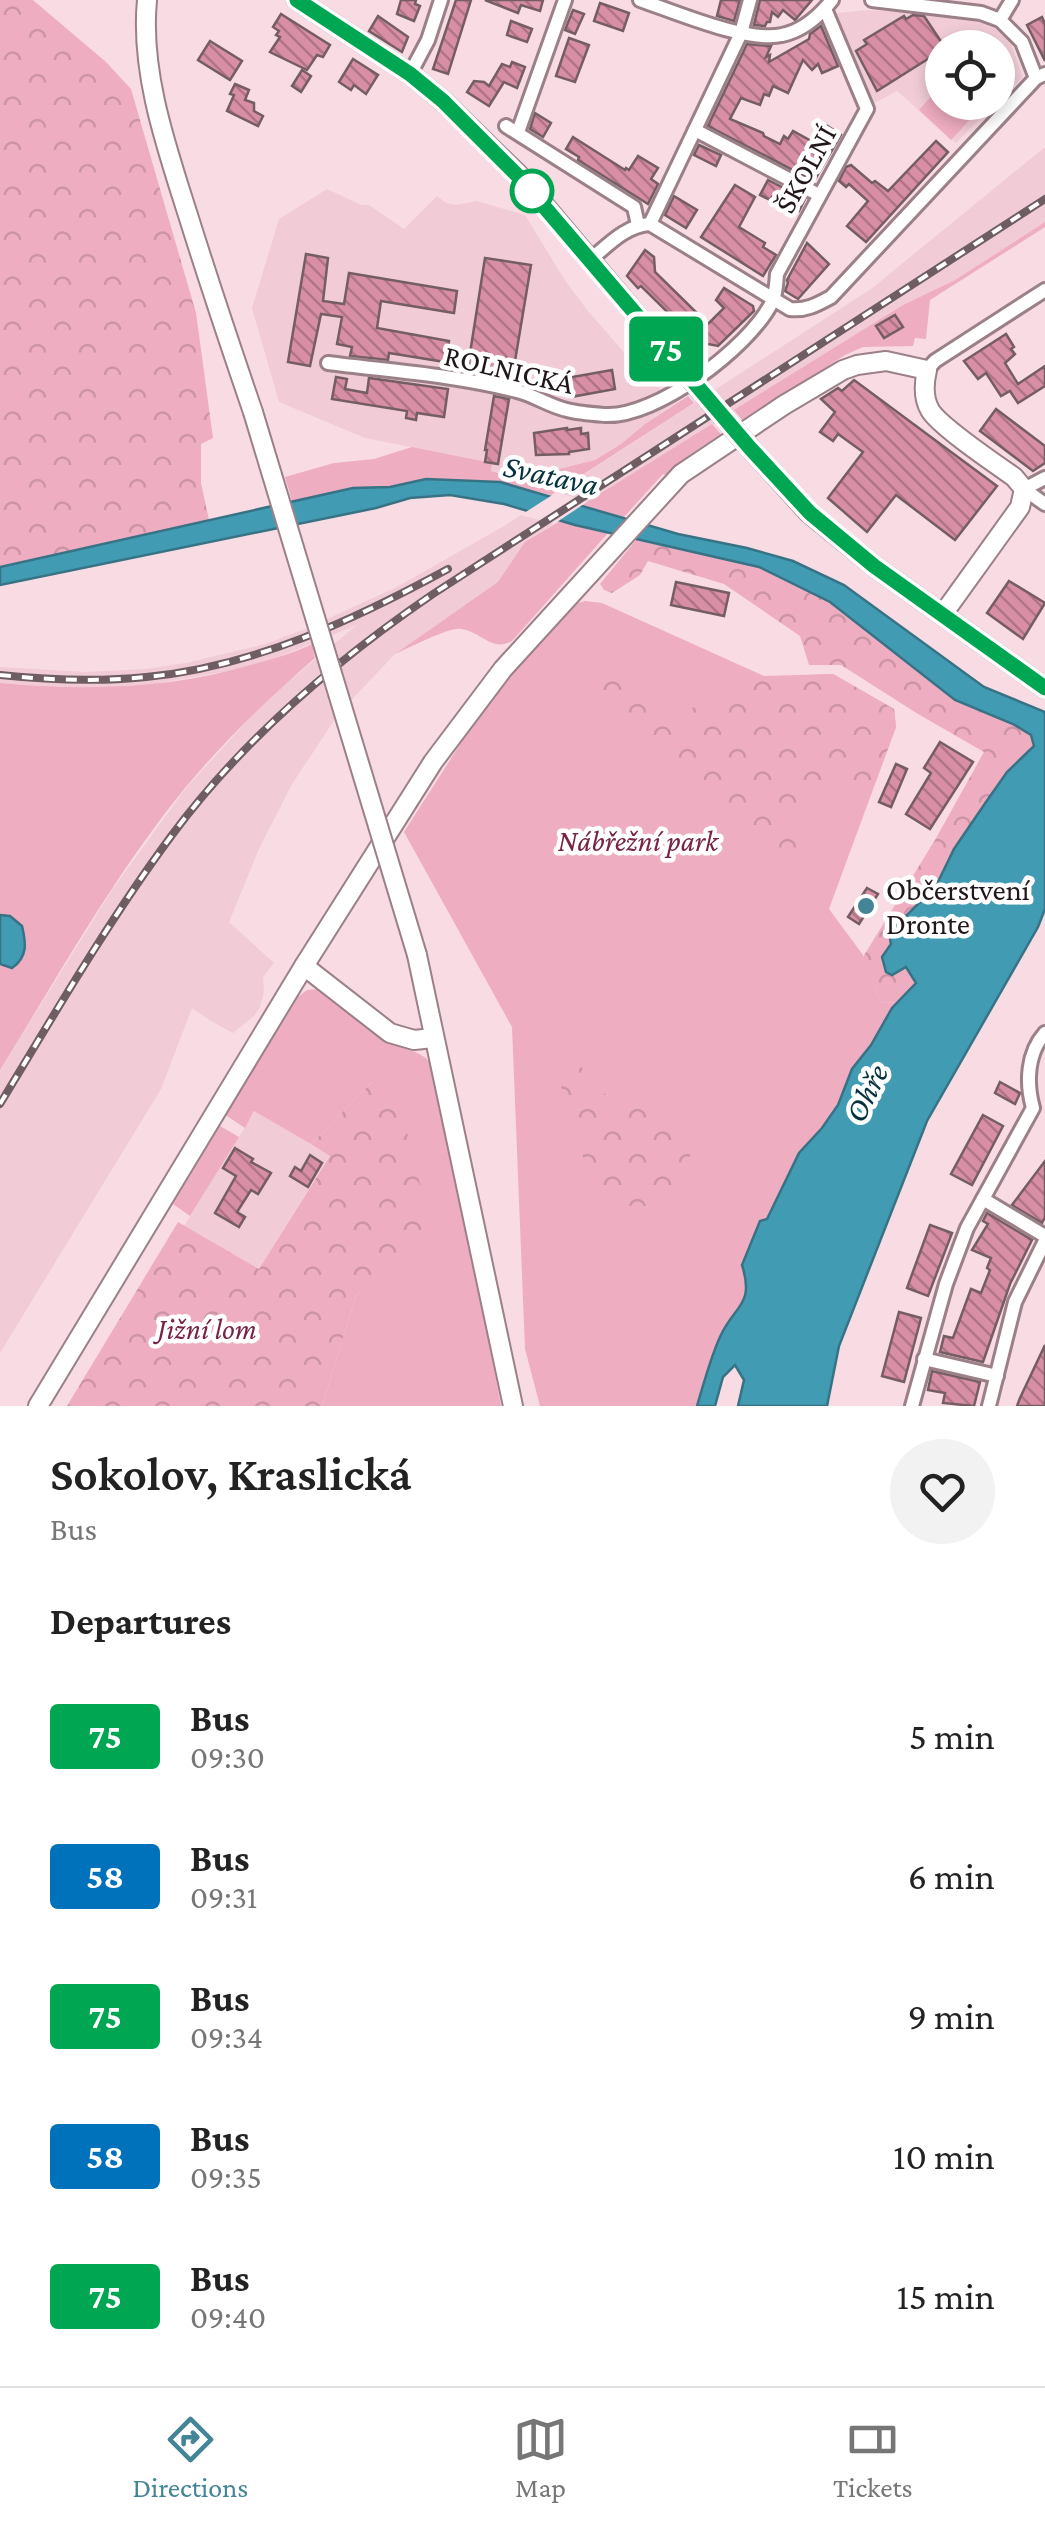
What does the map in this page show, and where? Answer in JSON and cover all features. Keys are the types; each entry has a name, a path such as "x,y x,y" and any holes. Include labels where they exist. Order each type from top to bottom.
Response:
{"street":[{"path":"147,0 147,49 173,166 253,412 417,955 513,1406"},
{"path":"297,0 410,74 443,101 518,176 810,513 874,566 1045,688"},
{"path":"410,74 428,40 441,0"},
{"path":"565,0 512,129 634,207 644,225 790,308 800,310 831,297 1041,76 1022,42 1000,20 981,13 872,0"},
{"path":"640,0 769,37 800,28 828,5"},
{"path":"590,260 621,235 644,225 741,32 750,0"},
{"path":"1000,20 1012,0"},
{"name":"ŠKOLNÍ","path":"774,299 777,274 867,109 828,5"},
{"path":"694,130 819,195"},
{"path":"1045,290 935,361 924,381 926,401 935,417 1045,504"},
{"name":"ROLNICKÁ","path":"328,363 456,379 520,392 565,410 608,416 636,411 675,392 726,354 764,316 774,299"},
{"path":"38,1406 304,966 433,762 503,670 680,474 843,370 886,361 927,370"},
{"path":"944,614 1020,507 1024,489 1045,478"},
{"path":"304,966 390,1033 414,1040 433,1038"},
{"path":"912,1406 966,1228 1032,1108 1030,1064 1037,1042 1045,1033"},
{"path":"983,1199 1045,1238 1015,1302 989,1406"},
{"path":"924,1358 997,1376"}],"shaded area":[{"path":"838,13 925,13 975,20 999,30 925,30 925,116 897,91 873,104 835,18"},
{"path":"1015,55 1023,77 1015,85"},
{"path":"930,120 979,120 956,143"},
{"path":"1045,147 1045,222 955,280 903,305 525,542 499,582 395,654 339,713 292,784 258,851 229,922 274,963 263,977 260,1007 233,1033 192,1008 161,1089 0,1353 0,1070 112,890 186,788 283,686 357,625 271,660 147,685 86,689 0,683 0,667 86,672 186,663 265,644 397,587 504,526 871,289"},
{"path":"327,189 369,205 404,229 437,196 446,203 477,201 525,215 588,311 649,381 677,402 595,460 519,479 491,471 491,463 365,438 279,402 252,308 279,219"},
{"path":"255,1111 330,1155 259,1269 184,1226"}],"green space":[{"path":"0,0 33,0 106,62 131,89 196,313 213,438 201,444 201,483 209,520 0,567"},
{"path":"930,120 969,120 951,140"},
{"path":"1045,222 1045,227 930,300 926,339 915,338 913,346 863,347 743,421 734,410 903,305 955,280"},
{"path":"688,396 694,403 551,495 500,482 426,479 390,487 351,488 292,501 285,477 412,447 492,463 491,471 519,479 595,460"},
{"path":"712,424 721,434 663,474 623,518 582,505"},
{"path":"560,521 608,533 512,641 492,643 455,629 395,654 498,582 525,542"},
{"path":"636,540 759,567 830,602 955,700 1032,735 1034,746 1007,772 986,802 954,849 936,886 889,933 915,984 897,1002 881,1003 863,957 984,752 841,665 809,665 800,636 724,584 648,561 640,575 612,593 604,590 600,584"},
{"name":"Nábřežní park","path":"578,603 602,603 764,676 833,674 894,709 896,727 829,909 863,955 881,1003 897,1002 852,1069 838,1105 767,1219 760,1221 743,1304 720,1337 697,1406 540,1406 525,1349 512,1027 404,832 491,696"},
{"path":"312,644 315,658 231,737 185,788 134,855 0,1070 0,683 96,687 160,683 223,672"},
{"path":"833,674 894,709 896,727 876,781 805,798 785,810 809,846 783,866 708,810 598,697 607,681 627,676 666,719 749,678"},
{"path":"318,989 344,1005 389,1043 422,1055 433,1065 501,1406 322,1406 356,1296 424,1234 372,1082 311,1144 254,1111 245,1128 224,1114 290,1003 307,990"},
{"path":"555,1051 569,1053 611,1101 654,1104 678,1124 690,1154 676,1203 620,1205 594,1188 581,1150 590,1136 565,1097"},
{"name":"Jižní lom","path":"372,1082 395,1111 416,1151 425,1234 356,1296 322,1406 67,1406 178,1222 259,1269 330,1156 311,1144"},
{"path":"220,1126 239,1137 190,1216 173,1204"}],"water":[{"name":"Ohře","path":"426,479 500,482 678,534 793,561 844,585 984,687 1045,712 1045,909 927,1121 839,1346 827,1406 738,1406 744,1380 735,1365 723,1377 715,1406 697,1406 720,1337 744,1297 742,1265 760,1221 767,1219 799,1153 838,1105 852,1069 892,1008 916,983 906,967 892,975 886,972 882,957 891,944 889,933 936,886 954,849 1007,772 1034,746 1031,735 955,700 830,602 759,567 575,525 504,504 450,495 410,498 0,585 0,567 353,488 390,487"},
{"path":"0,915 10,916 22,926 24,949 12,968 0,964"}],"pier":[{"path":"557,492 587,502 554,524 521,515"}],"building":[{"path":"401,0 416,0 415,4 420,6 414,21 397,14"},
{"path":"456,0 471,0 448,74 433,69"},
{"path":"485,0 543,0 540,11 521,5 518,13"},
{"path":"721,0 740,0 734,21 717,16"},
{"path":"760,0 812,0 795,20 783,10 778,17 772,12 765,26 754,25"},
{"path":"600,3 629,13 623,31 594,21"},
{"path":"573,10 584,14 575,34 565,30"},
{"path":"281,14 330,45 307,70 270,52 280,37 273,27"},
{"path":"378,16 408,37 402,52 369,31"},
{"path":"904,16 924,16 933,30 925,30 925,61 877,91 856,51 867,44 864,40"},
{"path":"1042,17 1045,24 1045,61 1027,25"},
{"path":"511,21 532,29 527,42 507,35"},
{"path":"821,26 838,66 822,73 818,64 812,70 803,60 788,93 773,86 760,105 741,98 730,119 780,144 793,131 815,143 826,125 841,135 814,181 708,126 747,44 771,46 766,57 770,55 769,62 809,39"},
{"path":"569,38 589,45 575,82 556,76"},
{"path":"210,41 242,61 230,80 198,60"},
{"path":"353,59 378,75 366,94 354,85 351,90 339,82"},
{"path":"512,62 525,67 517,88 504,82 489,106 467,92 474,81 489,86 502,64 510,67"},
{"path":"302,70 311,76 301,92 292,86"},
{"path":"235,84 249,90 245,100 254,103 254,111 263,116 258,126 227,111"},
{"path":"535,113 551,123 543,137 530,129"},
{"path":"573,137 625,170 638,156 658,168 651,179 658,184 648,204 578,160 566,149"},
{"path":"936,141 948,152 866,242 847,226 868,201 849,184 846,187 839,181 846,167 851,165 888,191"},
{"path":"699,145 721,155 716,166 694,155"},
{"path":"768,180 805,199 799,211 760,195"},
{"path":"735,185 755,197 739,227 776,255 763,276 701,237"},
{"path":"674,196 697,210 686,228 665,215"},
{"path":"807,243 829,264 798,299 785,291"},
{"path":"645,250 654,257 655,272 708,324 724,308 716,300 724,288 753,306 754,311 718,346 698,342 627,276"},
{"path":"306,254 328,258 323,301 344,304 349,273 457,291 454,313 381,301 377,328 449,341 445,362 389,353 388,360 350,356 352,347 337,344 342,317 321,314 310,366 288,362"},
{"path":"485,258 531,265 513,373 468,366"},
{"path":"895,315 903,327 884,338 876,326"},
{"path":"1006,334 1015,354 1005,363 1018,384 1045,366 1045,386 1018,403 1010,391 1001,396 986,373 978,379 964,361"},
{"path":"612,370 615,389 571,397 567,378"},
{"path":"336,377 347,379 345,389 367,393 369,378 448,389 444,417 417,413 416,420 406,418 407,411 332,399"},
{"path":"854,380 997,486 955,540 896,495 867,532 828,498 863,452 838,434 833,441 820,432 835,412 821,399 838,388 842,391"},
{"path":"494,396 509,399 498,464 485,462"},
{"path":"996,409 1045,446 1045,463 1033,471 980,431"},
{"path":"581,428 581,434 588,433 589,449 536,455 534,433"},
{"path":"1009,581 1045,603 1023,639 987,613"},
{"path":"676,582 729,593 724,616 671,605"},
{"path":"940,742 973,762 930,829 906,814 931,773 924,768"},
{"path":"896,764 907,769 891,807 879,802"},
{"path":"867,888 878,894 859,924 848,917"},
{"path":"1000,1082 1020,1093 1015,1104 995,1093"},
{"path":"983,1115 1003,1126 972,1185 951,1174"},
{"path":"235,1148 271,1173 258,1194 251,1190 237,1212 245,1217 239,1227 215,1213 236,1176 223,1168"},
{"path":"310,1155 322,1163 308,1187 290,1176 295,1167 301,1171"},
{"path":"1045,1161 1045,1217 1042,1223 1012,1205"},
{"path":"987,1213 1032,1240 1010,1284 983,1362 940,1352 944,1336 953,1338 971,1289 981,1293 990,1270 987,1268 991,1258 972,1250 988,1224 983,1221"},
{"path":"930,1225 952,1233 928,1296 907,1288"},
{"path":"899,1312 921,1318 904,1382 882,1376"},
{"path":"1045,1345 1045,1406 1017,1406 1020,1398"},
{"path":"932,1371 980,1382 974,1406 943,1403 945,1393 928,1390"}],"railway":[{"path":"0,1104 104,933 172,835 229,766 326,674 433,594 1045,199"},
{"path":"0,675 128,679 225,663 339,623 448,569"}],"bus line":[{"name":"75","path":"297,0 410,74 480,136 810,513 874,566 1045,688"}],"place":[{"name":"Občerstvení Dronte","path":"866,906"}],"water label":[{"name":"Svatava","path":"551,475"}]}
